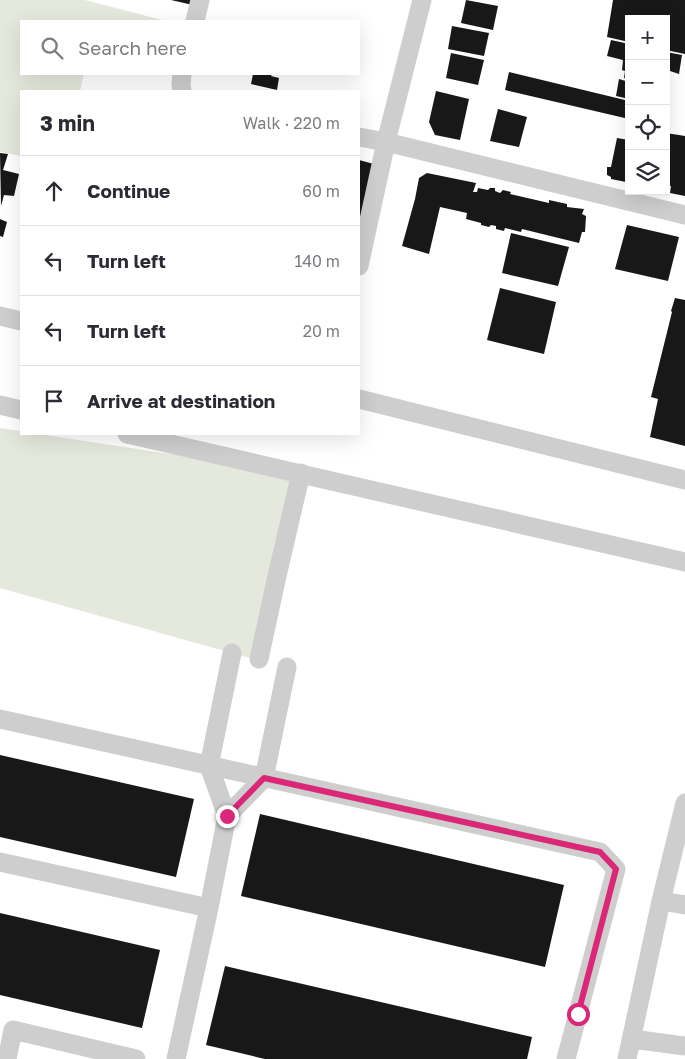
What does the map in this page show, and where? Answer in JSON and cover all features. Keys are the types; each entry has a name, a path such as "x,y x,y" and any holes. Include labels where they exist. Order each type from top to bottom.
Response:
{"street":[{"path":"195,20 200,0"},
{"path":"360,261 386,142 422,0"},
{"path":"182,75 182,90"},
{"path":"360,137 685,214"},
{"path":"0,316 20,321"},
{"path":"360,399 685,480"},
{"path":"0,405 20,410"},
{"path":"131,435 685,562"},
{"path":"260,659 301,473"},
{"path":"176,1059 227,816 209,766 232,653"},
{"path":"227,816 264,778 288,667"},
{"path":"0,719 600,852 616,869 566,1059"},
{"path":"627,1059 661,901 685,803"},
{"path":"0,862 209,908"},
{"path":"661,901 685,905"},
{"path":"7,1059 13,1030 136,1059"},
{"path":"632,1039 685,1046"}],"shaded area":[{"path":"0,0 85,0 162,20 20,20 20,75 84,75 80,90 20,90 20,156 0,152"},
{"path":"0,428 20,431 20,435 46,435 295,473 253,659 0,588"}],"building":[{"path":"171,0 198,0 197,6"},
{"path":"466,0 498,6 493,30 461,23"},
{"path":"613,0 685,0 685,54 670,51 670,15 625,15 625,41 607,37"},
{"path":"452,26 489,33 484,56 448,49"},
{"path":"611,40 625,43 625,71 622,70 623,60 607,56"},
{"path":"451,53 484,60 478,85 446,78"},
{"path":"670,53 682,55 679,74 670,71"},
{"path":"509,72 625,100 625,118 505,90"},
{"path":"253,75 272,75 279,78 277,90 251,84"},
{"path":"619,79 625,81 625,98 616,96"},
{"path":"436,91 469,99 460,140 435,135 429,122"},
{"path":"498,109 527,117 519,147 490,141"},
{"path":"670,134 685,136 685,196 670,193"},
{"path":"617,138 625,139 625,182 611,179 607,175 607,167 611,167"},
{"path":"0,153 8,154 3,170 19,174 14,196 4,195 1,206"},
{"path":"360,160 374,164 360,220"},
{"path":"427,173 476,183 473,192 477,192 478,188 488,190 495,188 495,191 500,193 503,190 511,192 510,194 549,203 549,200 567,204 567,207 584,209 582,214 586,216 585,232 582,232 579,243 522,229 521,232 505,228 504,231 496,229 496,226 491,225 489,227 466,219 467,213 440,207 429,254 402,246 419,178"},
{"path":"0,219 7,222 3,237 0,236"},
{"path":"627,225 679,237 668,281 615,269"},
{"path":"511,233 569,247 558,286 502,273"},
{"path":"500,288 556,302 544,354 487,340"},
{"path":"675,298 685,300 685,446 650,437 658,399 651,397"},
{"path":"0,755 194,799 176,877 0,837"},
{"path":"260,814 564,885 545,967 241,896"},
{"path":"0,913 160,950 142,1028 0,995"},
{"path":"225,966 532,1037 527,1059 265,1059 206,1045"}],"route":[{"path":"227,816 264,778 600,852 616,869 578,1014"}]}
